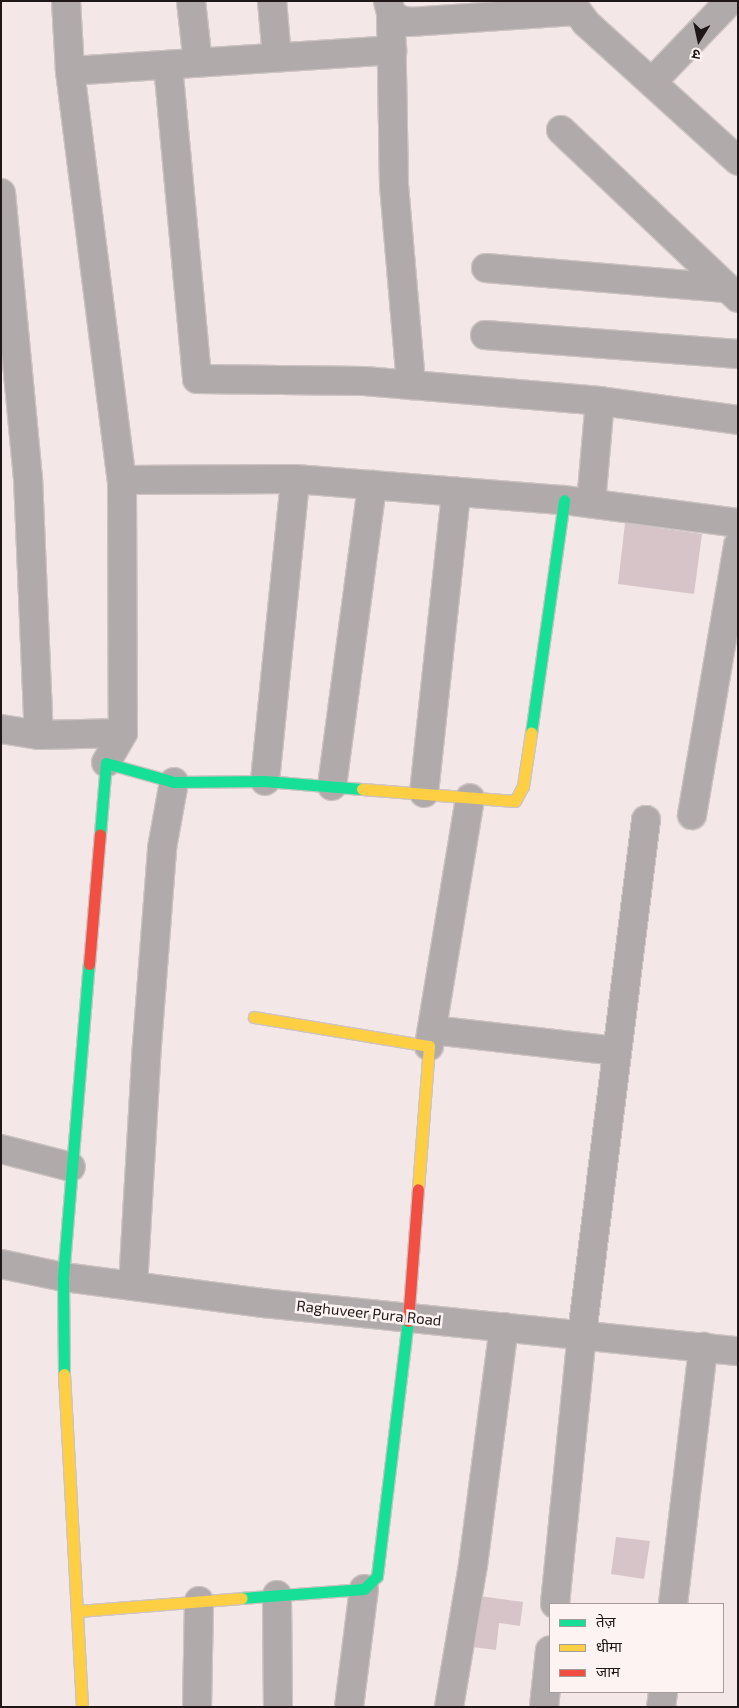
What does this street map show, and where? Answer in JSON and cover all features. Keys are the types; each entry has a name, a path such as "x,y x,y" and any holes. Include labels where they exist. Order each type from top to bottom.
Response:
{"street":[{"path":"66,1 70,71 122,480 123,733 106,763 63,1277 65,1415 82,1707"},
{"path":"191,1 198,63"},
{"path":"272,1 277,57"},
{"path":"390,7 398,19 409,22 572,6 738,161"},
{"path":"390,7 394,185 411,385"},
{"path":"652,82 726,9"},
{"path":"70,71 392,50"},
{"path":"168,64 197,379 364,381 600,401 738,420"},
{"path":"561,130 732,293"},
{"path":"1,193 28,477 39,735"},
{"path":"486,268 732,293"},
{"path":"486,335 738,354"},
{"path":"591,503 600,401"},
{"path":"122,480 295,479 564,500 738,523"},
{"path":"265,781 295,479"},
{"path":"332,786 372,485"},
{"path":"424,793 456,492"},
{"path":"106,763 174,782 265,781 515,801 521,794 564,500"},
{"path":"692,815 738,545"},
{"path":"1,729 39,735 123,733"},
{"path":"133,1286 161,867 174,782"},
{"path":"77,1611 364,1589 370,1586 377,1576 408,1317 431,1038 470,798"},
{"path":"555,1603 582,1334 646,820"},
{"path":"254,1017 431,1038 617,1050"},
{"path":"1,1149 71,1167"},
{"name":"Raghuveer Pura Road","path":"1,1264 63,1277 133,1286 738,1351"},
{"path":"449,1707 473,1565 504,1327"},
{"path":"673,1603 702,1347"},
{"path":"350,1707 364,1589"},
{"path":"277,1595 278,1707"},
{"path":"198,1707 199,1601"},
{"path":"544,1707 549,1660"},
{"path":"661,1707 663,1693"}],"building":[{"path":"625,523 702,534 694,594 618,584"},
{"path":"616,1537 650,1541 644,1579 611,1574"},
{"path":"472,1595 523,1602 520,1626 499,1623 496,1650 465,1646"}],"traffic: fast":[{"path":"531,733 564,500"},
{"path":"100,834 106,763 174,782 265,781 362,789"},
{"path":"64,1374 63,1277 89,964"},
{"path":"241,1598 364,1589 377,1576 408,1321"}],"traffic: slow":[{"path":"362,789 515,801 523,786 531,733"},
{"path":"254,1017 429,1046 418,1189"},
{"path":"64,1374 82,1707"},
{"path":"77,1611 241,1598"}],"traffic: jam":[{"path":"89,964 100,834"},
{"path":"408,1321 418,1189"}]}
